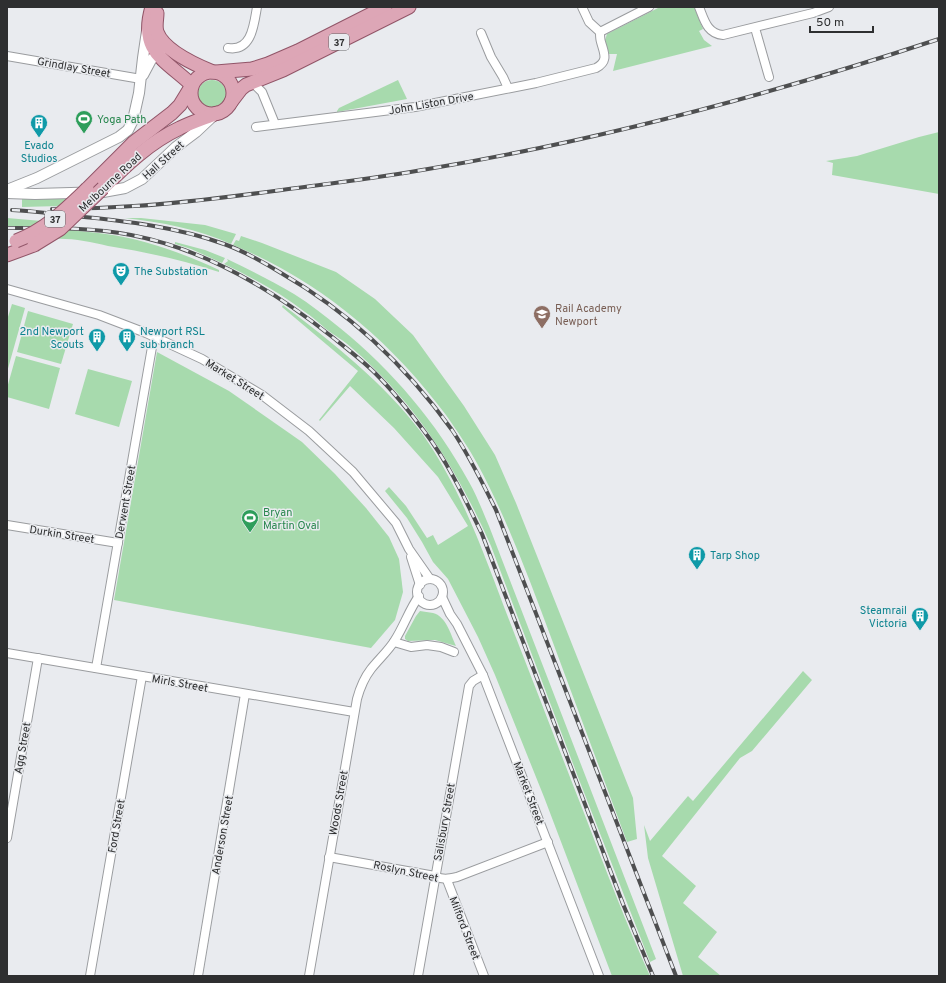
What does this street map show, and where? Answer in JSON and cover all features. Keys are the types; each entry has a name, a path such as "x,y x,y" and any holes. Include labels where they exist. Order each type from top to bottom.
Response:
{"main road":[{"path":"152,7 148,20 148,29 151,42 157,53 192,86 191,98 197,108 206,114 217,114"},
{"path":"158,7 157,31 162,40 170,48 190,62 224,75 231,83 233,94 231,102"},
{"name":"37","path":"192,86 200,75 208,72 246,70 268,64 298,51 385,7"},
{"name":"37","path":"217,114 225,110 241,89 252,82 283,70 409,7"},
{"name":"Melbourne Road","path":"12,243 30,236 50,223 133,143 172,113 180,105 192,86"},
{"name":"Melbourne Road","path":"7,255 34,245 60,229 134,159 156,141 181,127 217,114"}],"street":[{"path":"228,48 238,48 249,39 253,30 257,7"},
{"path":"582,7 589,22 600,32 649,7"},
{"path":"699,7 709,29 719,35 729,35 812,10 829,7"},
{"path":"755,28 769,77"},
{"name":"Hall Street","path":"7,192 126,132 133,120 141,79 148,29"},
{"name":"John Liston Drive","path":"256,127 415,107 572,75 596,68 602,63 605,53 600,40 600,32"},
{"path":"481,33 491,57 508,88"},
{"path":"157,53 163,49 170,48"},
{"name":"Hall Street","path":"141,79 151,60 157,53"},
{"name":"Grindlay Street","path":"7,56 141,79"},
{"path":"252,82 262,92 275,124"},
{"name":"Hall Street","path":"7,192 44,194 103,192 120,190 131,186 142,179 176,147 217,114"},
{"path":"40,176 36,181 36,186 44,194"},
{"name":"Market Street","path":"7,289 99,315 156,337 202,359 262,395 309,430 353,472 374,495 396,524 409,550 420,585"},
{"name":"Derwent Street","path":"96,668 152,347 156,337"},
{"name":"Durkin Street","path":"7,525 118,543"},
{"name":"Market Street","path":"409,550 430,579"},
{"path":"430,579 435,580 443,589 442,597 437,603 430,604 423,602 419,596 418,588 420,585 430,579"},
{"name":"Woods Street","path":"309,976 354,712 360,689 371,669 394,642 413,604 419,596"},
{"name":"Market Street","path":"442,597 483,675 599,976"},
{"name":"Market Street","path":"430,604 450,614"},
{"name":"Woods Street","path":"408,616 418,608 430,604"},
{"path":"394,642 411,647 427,645 441,647 454,652"},
{"name":"Mirls Street","path":"7,653 354,712"},
{"name":"Agg Street","path":"7,838 38,658"},
{"name":"Salisbury Street","path":"418,976 468,686 483,675"},
{"name":"Ford Street","path":"90,976 142,676"},
{"name":"Anderson Street","path":"198,976 246,694"},
{"name":"Roslyn Street","path":"329,856 435,876 447,880 548,842"},
{"name":"Milford Street","path":"447,880 484,976"}],"green space":[{"path":"660,7 694,7 703,29 699,31 704,40 712,46 613,71 617,54 609,54 605,40 607,34"},
{"path":"212,80 222,84 226,94 222,104 212,108 202,104 198,94 202,84"},
{"path":"398,80 407,99 337,112 339,108"},
{"path":"939,132 939,194 832,175 833,163 826,161 857,156"},
{"path":"70,196 60,206 22,207 22,198"},
{"path":"7,218 42,221 35,226 7,226"},
{"path":"125,218 141,218 205,225 236,234 231,244 192,230"},
{"path":"66,230 91,232 135,239 192,258 219,270 219,272 178,260 136,251 68,239 54,239"},
{"path":"241,236 336,272 375,299 413,335 464,406 495,455 516,503 633,798 637,839 627,842 518,551 489,486 463,440 425,388 402,362 377,338 351,315 295,276 265,259 233,245 236,240 239,241"},
{"path":"175,242 205,250 225,258 222,263 191,249 175,244"},
{"path":"227,259 286,289 300,298 329,319 359,344 378,361 428,418 456,460 475,493 489,526 656,959 650,962 578,777 491,546 464,491 449,465 416,415 376,370 347,343 326,329 286,298 224,264 228,261"},
{"path":"12,304 25,308 7,372 7,320"},
{"path":"283,305 356,364 391,397 421,432 450,479 484,553 608,875 650,976 612,976 544,797 495,675 478,637 448,579 433,562 407,518 385,491 389,487 406,506 427,538 433,535 438,545 468,526 438,477 394,428 350,386 320,421 319,420 358,371 282,307"},
{"path":"28,311 73,324 61,364 17,352"},
{"name":"Bryan Martin Oval","path":"157,352 229,391 302,442 335,474 366,508 389,537 399,559 403,592 395,620 371,648 114,600"},
{"path":"16,356 60,368 49,409 7,397 7,388"},
{"path":"88,369 132,381 119,427 75,414"},
{"path":"420,611 438,615 448,626 456,646 435,640 408,641 405,639 405,636"},
{"path":"803,671 812,680 752,751 740,758 662,856 696,886 683,903 717,932 698,957 721,976 683,976 648,858 644,825 650,841 688,796 693,801"}],"railway":[{"path":"52,209 83,209 175,203 379,177 493,157 622,130 686,114 750,97 939,39"},
{"path":"12,210 94,218 170,229 224,244 253,257 306,288 353,323 396,362 434,406 452,430 475,469 496,510 676,976"},
{"path":"7,228 69,228 115,232 158,241 185,250 212,261 237,274 286,303 365,363 382,380 407,409 441,455 456,481 482,534 623,904 653,976"}],"place":[{"name":"Yoga Path","path":"84,134"},
{"name":"Evado Studios","path":"39,138"},
{"name":"The Substation","path":"121,286"},
{"name":"Rail Academy Newport","path":"542,329"},
{"name":"2nd Newport Scouts","path":"97,352"},
{"name":"Newport RSL sub branch","path":"127,352"},
{"name":"Bryan Martin Oval","path":"250,533"},
{"name":"Tarp Shop","path":"697,570"},
{"name":"Steamrail Victoria","path":"920,631"}]}
